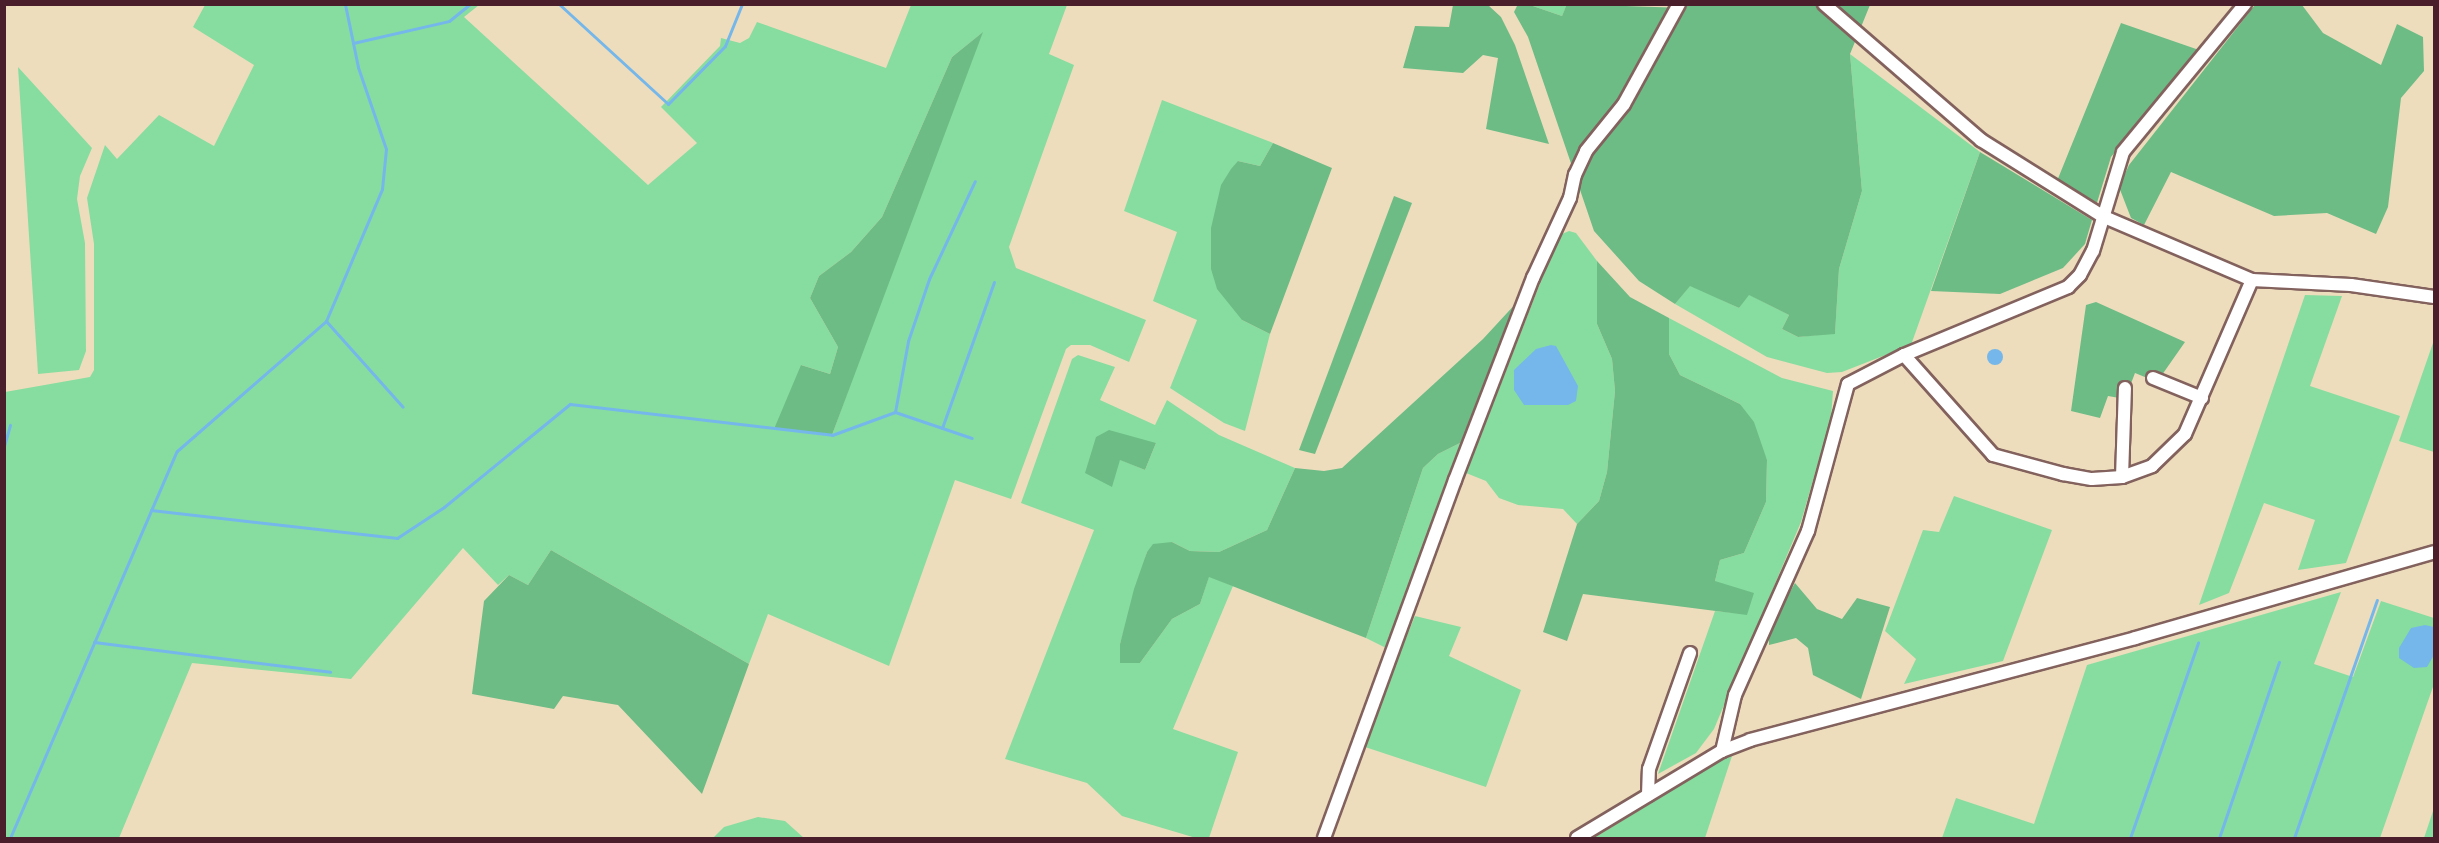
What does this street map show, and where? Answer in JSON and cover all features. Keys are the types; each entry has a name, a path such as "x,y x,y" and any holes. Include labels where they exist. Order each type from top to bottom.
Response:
{"street":[{"path":"1324,838 1455,480 1533,278 1570,198 1575,175 1586,152 1624,104 1679,4"},
{"path":"1824,4 1981,140 2102,216 2252,280 2351,285 2434,297"},
{"path":"1722,751 1724,732 1743,674 1808,531 1848,384 1904,355 2068,287 2080,275 2093,251 2123,152 2246,4"},
{"path":"1904,355 1993,455 2063,474 2092,479 2122,477 2152,466 2167,456 2185,434 2252,280"},
{"path":"2154,378 2202,398"},
{"path":"2122,477 2125,388"},
{"path":"1577,838 1722,751 2434,552"},
{"path":"1648,795 1649,769 1690,653"}],"green space":[{"path":"1518,4 1530,5 1562,16 1567,4 1685,8 1687,4 1870,5 1850,54 1862,191 1839,269 1835,334 1798,337 1782,329 1789,315 1749,295 1739,308 1690,286 1675,304 1639,281 1594,231 1528,37 1514,12"},
{"path":"205,5 479,5 464,17 648,185 697,143 661,107 720,46 721,38 740,43 749,38 757,22 886,68 911,5 1067,5 1049,54 1074,65 1009,247 1016,268 1146,320 1129,362 1090,345 1071,345 1066,349 1011,499 955,480 889,666 768,614 749,664 551,550 528,585 509,575 498,585 463,548 351,679 192,663 119,838 5,838 5,392 90,377 94,370 94,244 87,198 105,145 117,159 159,115 214,146 254,65 193,27","holes":["982,33 914,209 832,435 801,365 830,374 838,347 810,298 819,276 851,252 882,217 952,57"]},
{"path":"1453,5 1488,5 1501,17 1515,45 1549,144 1486,129 1498,58 1483,55 1463,73 1403,68 1415,26 1449,27"},
{"path":"1530,5 1567,5 1562,16"},
{"path":"2255,5 2302,5 2323,33 2381,65 2397,24 2423,37 2424,71 2401,98 2388,207 2376,234 2327,213 2274,216 2171,172 2144,225 2131,218 2119,187 2129,165"},
{"path":"2121,23 2199,50 2111,157 2096,206 2057,181"},
{"path":"983,32 832,435 774,429 801,365 830,374 838,347 810,298 819,276 851,252 882,217 952,57"},
{"path":"1850,54 1980,152 1911,345 1842,372 1827,373 1767,357 1675,304 1690,285 1739,308 1748,294 1789,315 1782,329 1798,337 1835,333 1839,269 1862,191"},
{"path":"18,67 92,148 80,176 77,199 85,243 86,351 79,370 38,374"},
{"path":"1162,100 1273,143 1260,166 1238,161 1242,320 1270,334 1245,431 1224,423 1170,388 1197,320 1153,301 1177,232 1124,211"},
{"path":"1273,143 1332,168 1270,334 1242,320 1217,289 1211,269 1211,228 1221,185 1231,169 1238,161 1260,166"},
{"path":"1980,152 2092,220 2085,244 2063,268 2000,294 1931,291"},
{"path":"1394,196 1412,203 1315,454 1299,450"},
{"path":"1569,231 1576,233 1597,261 1597,324 1612,359 1615,391 1607,472 1599,501 1577,524 1563,509 1518,505 1499,498 1486,481 1466,473 1550,258 1562,234"},
{"path":"1597,261 1630,297 1669,318 1669,354 1680,375 1740,404 1754,422 1767,460 1766,502 1744,553 1720,560 1715,581 1754,593 1747,615 1583,594 1567,641 1543,632 1577,524 1599,501 1607,472 1615,391 1612,359 1597,324"},
{"path":"2305,295 2342,296 2310,386 2400,416 2346,563 2298,570 2315,520 2264,503 2229,593 2199,605"},
{"path":"1519,300 1464,441 1438,454 1423,468 1366,638 1209,577 1200,604 1172,619 1140,663 1120,663 1120,644 1134,589 1147,552 1153,544 1172,542 1190,551 1219,552 1267,530 1295,468 1324,471 1342,468 1483,339"},
{"path":"2096,302 2185,342 2157,382 2135,373 2125,399 2108,396 2100,418 2071,411 2086,305"},
{"path":"1669,318 1782,378 1833,391 1831,418 1801,522 1714,729 1696,753 1658,774 1715,611 1746,614 1715,581 1720,560 1744,553 1766,502 1767,460 1740,404 1680,375 1669,354"},
{"path":"2434,340 2434,452 2399,441"},
{"path":"1078,355 1115,367 1100,400 1155,425 1167,400 1219,435 1295,468 1267,530 1219,552 1190,551 1172,542 1147,552 1120,644 1120,663 1140,663 1172,619 1200,604 1209,576 1233,586 1173,729 1238,752 1209,838 1196,838 1122,816 1087,783 1005,759 1094,530 1021,503 1072,359","holes":["1156,443 1145,470 1121,460"]},
{"path":"1109,430 1156,443 1145,470 1120,460 1112,487 1085,473 1096,437"},
{"path":"1464,441 1448,475 1386,648 1366,638 1423,468 1438,454"},
{"path":"1954,496 2052,530 2003,661 1904,684 1916,659 1885,631 1923,530 1939,532"},
{"path":"551,550 749,664 702,794 618,705 563,696 554,709 472,694 484,601 509,575 528,585"},
{"path":"1795,583 1817,609 1842,619 1857,598 1890,607 1861,699 1813,675 1808,648 1796,638 1769,645 1769,629"},
{"path":"2341,592 2314,664 2353,677 2381,601 2434,618 2434,684 2380,838 1942,838 1956,798 2034,824 2087,665"},
{"path":"1415,616 1461,627 1449,656 1521,690 1486,787 1362,746"},
{"path":"1732,756 1705,838 1594,838 1726,757"},
{"path":"2434,808 2434,838 2424,838"},
{"path":"758,817 785,821 804,838 713,838 724,827"}],"water":[{"path":"1556,346 1578,386 1576,401 1568,405 1524,405 1514,390 1514,370 1536,349"},
{"path":"1995,349 2001,351 2003,357 2001,363 1995,365 1989,363 1987,357 1989,351"},
{"path":"2425,625 2434,627 2434,655 2427,667 2414,668 2399,658 2399,648 2411,628"}],"waterway":[{"path":"10,838 177,451 326,321 382,189 386,149 358,67 345,4"},
{"path":"353,43 449,21 470,4"},
{"path":"559,4 668,104 725,46 742,4"},
{"path":"895,412 908,341 929,279 975,181"},
{"path":"942,428 994,282"},
{"path":"326,321 403,407"},
{"path":"151,510 397,538 444,507 570,404 832,435 895,412 972,438"},
{"path":"4,446 10,425"},
{"path":"2294,838 2377,600"},
{"path":"94,642 330,672"},
{"path":"2130,838 2198,643"},
{"path":"2219,838 2279,662"}]}
